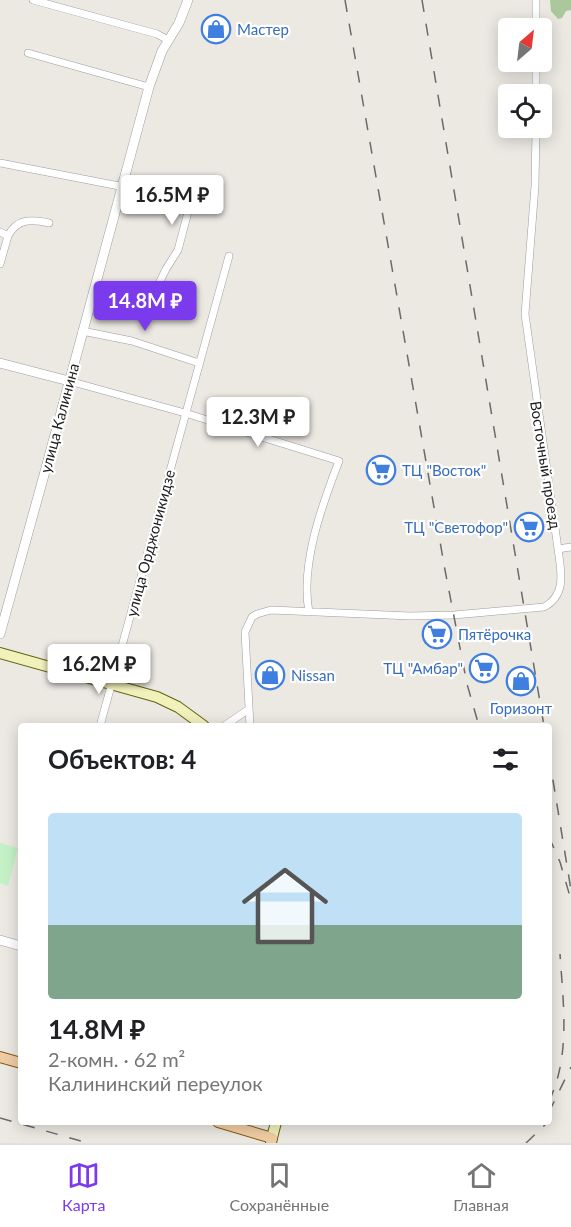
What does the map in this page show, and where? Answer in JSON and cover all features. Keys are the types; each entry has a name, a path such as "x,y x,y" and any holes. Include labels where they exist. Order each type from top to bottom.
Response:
{"main road":[{"path":"0,653 165,700 200,723"},
{"path":"0,1057 18,1062"},
{"path":"226,1125 271,1141 275,1125"}],"street":[{"path":"33,0 157,34 168,40"},
{"name":"улица Калинина","path":"0,634 149,87 156,64 179,23 188,0"},
{"path":"536,0 536,18"},
{"path":"28,53 149,87"},
{"name":"Восточный проезд","path":"250,723 245,638 249,621 263,611 410,616 454,615 544,607 556,599 561,576 525,314 535,186 536,138"},
{"path":"0,164 166,195 189,196 187,216 176,256 166,269 150,302 136,302"},
{"path":"0,264 8,236 15,225 20,222 34,221 49,223"},
{"path":"0,232 8,236"},
{"name":"улица Орджоникидзе","path":"101,723 229,256"},
{"path":"82,332 132,341 199,363"},
{"path":"0,363 185,413 339,461 323,502 317,525 306,584 309,612"},
{"path":"558,549 571,547"},
{"path":"228,723 249,709"},
{"path":"0,940 18,945"}],"green space":[{"path":"550,0 571,0 571,10 566,11 562,18 558,19 551,11"},
{"path":"0,843 18,848 8,886 0,883"}],"railway":[{"path":"345,0 445,570 467,684 478,723"},
{"path":"422,0 543,723"},
{"path":"552,774 571,890"},
{"path":"552,844 571,900"},
{"path":"552,1093 563,1047 564,1010 560,954"},
{"path":"552,1106 571,1067"},
{"path":"0,1118 18,1123"},
{"path":"25,1125 88,1143"},
{"path":"526,1143 545,1125"}],"place":[{"name":"Мастер","path":"216,29"},
{"name":"ТЦ \"Восток\"","path":"381,470"},
{"name":"ТЦ \"Светофор\"","path":"529,527"},
{"name":"Пятёрочка","path":"437,634"},
{"name":"ТЦ \"Амбар\"","path":"484,668"},
{"name":"Nissan","path":"270,675"},
{"name":"Горизонт","path":"521,681"}]}
